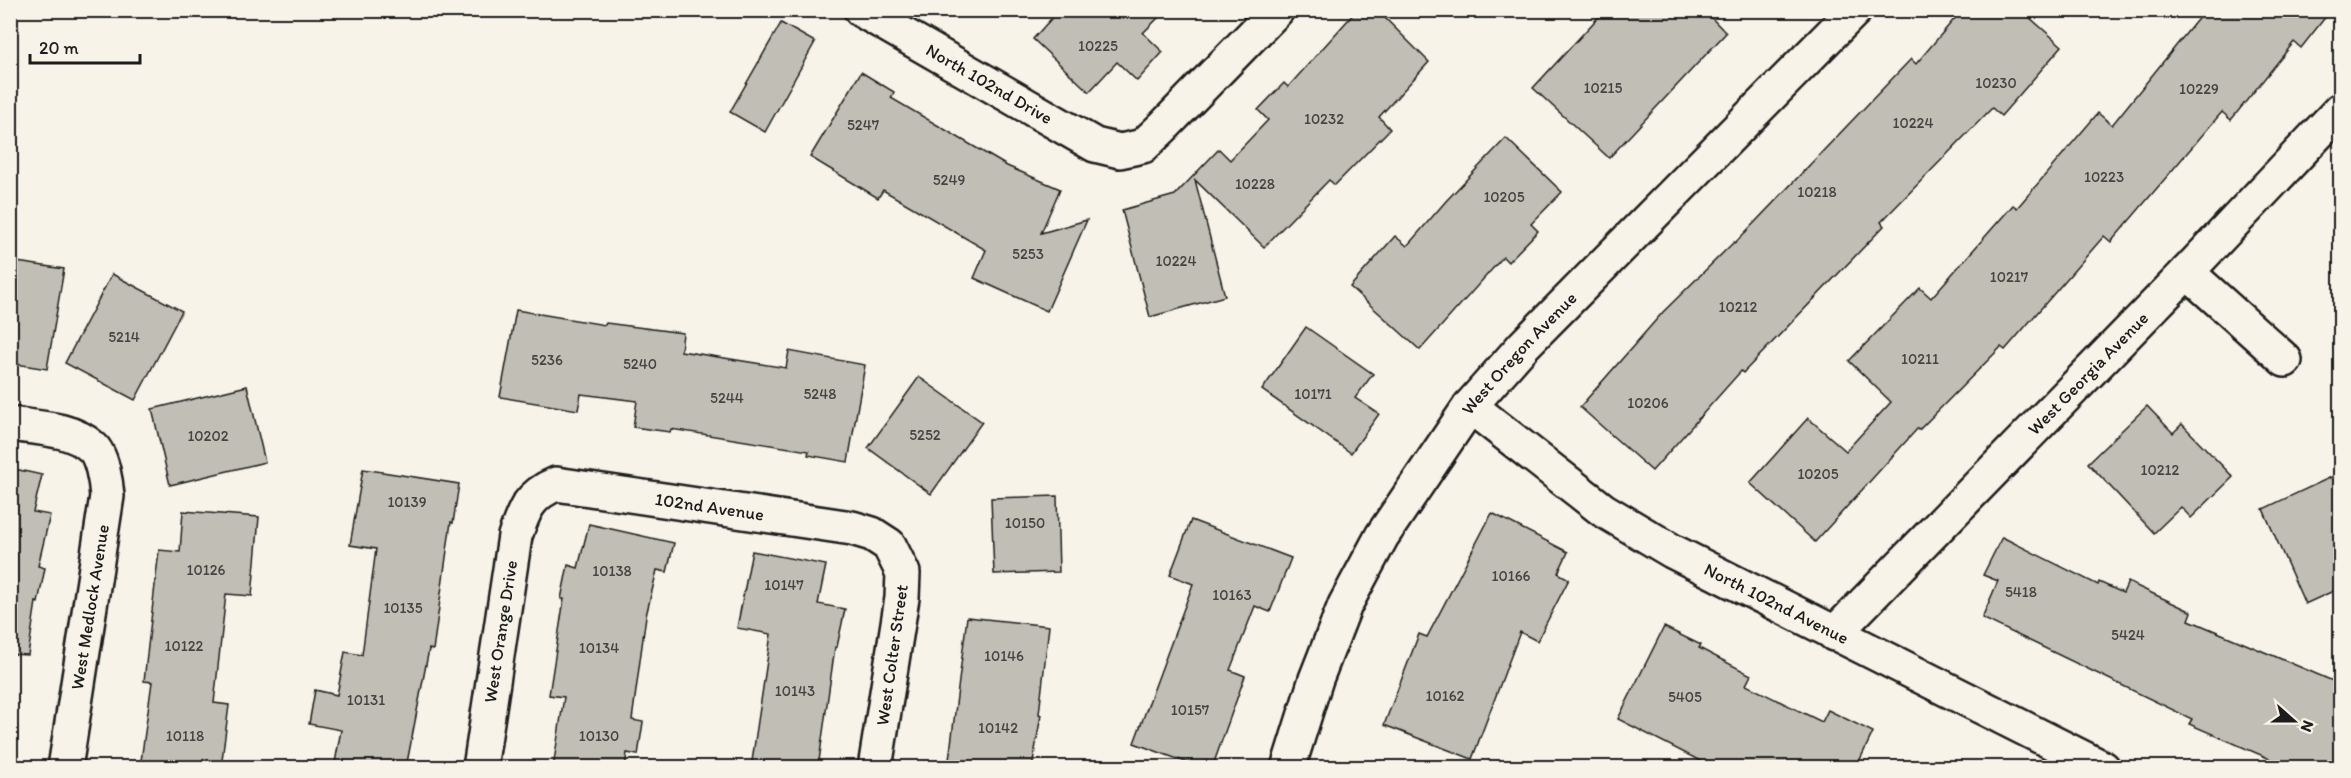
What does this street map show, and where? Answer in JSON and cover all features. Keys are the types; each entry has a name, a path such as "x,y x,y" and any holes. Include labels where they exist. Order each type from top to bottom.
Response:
{"street":[{"name":"North 102nd Drive","path":"861,10 1095,145 1120,151 1143,146 1277,10"},
{"name":"West Oregon Avenue","path":"1288,768 1316,679 1345,605 1382,536 1470,406 1524,345 1855,10"},
{"name":"West Georgia Avenue","path":"1834,634 2187,272 2340,110"},
{"path":"2187,272 2285,360"},
{"name":"North 102nd Avenue","path":"1470,406 1603,510 1672,551 2103,768"},
{"name":"West Medlock Avenue","path":"10,424 74,436 94,447 104,473 107,496 65,768"},
{"name":"102nd Avenue","path":"532,499 542,490 556,484 852,528 872,534 889,545"},
{"name":"West Orange Drive","path":"480,768 515,536 522,516 532,499"},
{"name":"West Colter Street","path":"875,768 902,598 903,573 889,545"}],"building":[{"path":"1059,10 1166,10 1143,33 1163,52 1137,81 1117,62 1089,92 1033,39"},
{"path":"1357,10 1377,10 1429,62 1379,117 1390,129 1335,185 1329,180 1264,247 1195,180 1225,296 1150,317 1122,210 1175,195 1219,149 1230,160 1268,120 1258,110 1284,83 1288,87"},
{"path":"1605,10 1704,10 1726,33 1609,158 1533,88"},
{"path":"1962,10 2021,10 2062,46 2001,116 1992,108 1881,222 1884,226 1743,373 1741,371 1652,471 1580,407 1663,312 1735,243 1911,59 1916,64"},
{"path":"2205,10 2331,10 2301,48 2294,42 2231,120 2222,112 2111,242 2104,236 2005,350 2001,347 1919,430 1918,428 1815,542 1750,483 1808,418 1846,451 1891,402 1849,361 1920,288 1931,298 2013,205 2017,208 2098,113 2112,125"},
{"path":"781,23 815,42 765,132 730,112"},
{"path":"861,72 894,92 891,98 1007,166 1060,189 1041,233 1087,220 1047,311 974,278 986,250 883,190 878,198 810,157"},
{"path":"1506,138 1562,192 1531,224 1538,231 1508,262 1503,257 1420,350 1350,287 1395,236 1407,246"},
{"path":"10,261 64,269 47,369 10,363"},
{"path":"112,274 182,311 135,400 65,363"},
{"path":"516,310 605,325 606,323 683,333 681,351 786,368 789,351 865,365 848,462 808,455 809,451 671,429 670,432 633,427 637,401 581,394 578,410 500,397"},
{"path":"1306,327 1373,374 1355,398 1379,414 1351,453 1262,390"},
{"path":"919,377 982,422 931,494 868,448"},
{"path":"247,386 265,462 170,485 152,409"},
{"path":"2147,406 2173,433 2182,424 2233,477 2191,518 2181,507 2154,533 2088,463"},
{"path":"10,468 42,475 33,512 50,515 38,566 45,568 38,603 36,602 28,655 10,654"},
{"path":"363,469 459,484 453,523 451,522 433,650 429,649 406,768 334,768 341,730 309,724 315,690 337,695 345,652 362,655 376,549 350,545"},
{"path":"2340,473 2340,588 2305,604 2263,509"},
{"path":"1057,496 1059,572 994,574 991,498"},
{"path":"183,511 259,517 252,596 226,594 214,703 229,705 221,768 140,768 152,682 144,681 159,550 180,552"},
{"path":"1492,513 1568,552 1558,573 1569,579 1537,641 1520,632 1472,759 1384,725 1419,634 1427,637"},
{"path":"1191,520 1291,558 1270,612 1255,606 1230,670 1245,676 1212,768 1202,768 1134,743 1193,584 1170,575"},
{"path":"589,524 674,543 667,572 657,570 646,616 632,720 643,722 638,755 627,753 625,768 553,768 564,697 549,695 564,599 561,599 568,565 578,568"},
{"path":"2002,537 2098,585 2099,582 2123,593 2128,582 2192,612 2189,620 2340,684 2340,768 2291,768 2189,724 2192,719 1982,618 1998,581 1983,575"},
{"path":"752,551 826,565 818,604 845,609 837,647 835,647 818,768 751,768 771,634 737,628"},
{"path":"967,617 1049,626 1039,714 1041,715 1032,768 948,768"},
{"path":"1664,627 1701,645 1699,648 1751,675 1746,685 1822,722 1828,710 1873,732 1856,768 1714,768 1618,719"}]}
